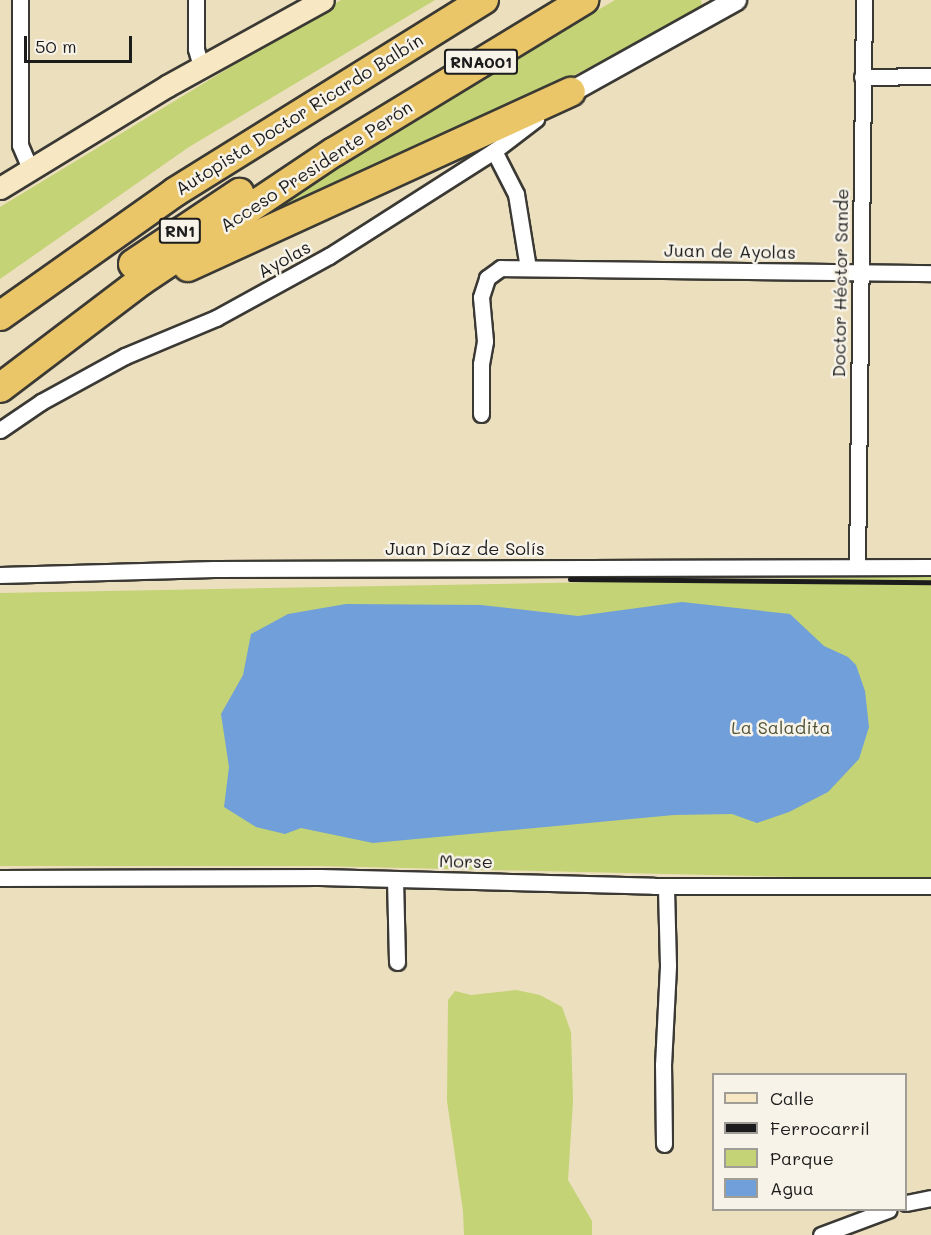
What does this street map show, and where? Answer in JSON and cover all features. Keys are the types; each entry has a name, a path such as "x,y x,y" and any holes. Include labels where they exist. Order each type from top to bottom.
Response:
{"highway":[{"name":"Autopista Doctor Ricardo Balbín","path":"0,316 39,285 175,192 484,0"},
{"name":"Autopista Doctor Ricardo Balbín","path":"0,364 185,227 373,117 549,0"},
{"name":"Acceso Presidente Perón","path":"0,388 151,275 373,117 584,0"},
{"path":"69,335 197,262 571,92"},
{"path":"0,307 39,285"}],"main road":[{"path":"0,188 201,66 323,0"}],"street":[{"path":"20,0 20,145 30,169"},
{"path":"196,0 196,49 201,66"},
{"path":"571,92 736,0"},
{"name":"Doctor Héctor Sande","path":"857,566 864,0"},
{"path":"862,77 931,76"},
{"name":"Ayolas","path":"0,430 40,402 125,356 216,318 329,256 494,151 571,92"},
{"path":"494,151 516,194 528,268"},
{"name":"Juan de Ayolas","path":"481,414 481,364 485,341 481,297 483,286 492,272 501,268 931,273"},
{"name":"Juan Díaz de Solís","path":"0,575 226,568 931,567"},
{"name":"Morse","path":"0,878 394,879 666,886 931,886"},
{"path":"394,879 397,962"},
{"path":"664,1144 663,1065 668,965 666,886"},
{"path":"907,1203 931,1198"},
{"path":"821,1235 883,1211"}],"green space":[{"path":"341,0 435,0 189,147 0,279 0,207"},
{"path":"615,0 701,0 702,6 646,40 215,246 361,149"},
{"name":"La Saladita","path":"931,576 931,880 318,866 0,866 0,593"},
{"path":"516,990 540,995 562,1007 571,1032 573,1101 568,1180 592,1221 592,1235 464,1235 463,1211 447,1101 448,1000 455,991 471,995"}],"water":[{"path":"682,602 790,614 824,646 848,657 856,665 865,691 869,727 859,759 828,792 789,812 757,823 732,814 674,815 373,843 301,828 285,834 256,827 224,807 229,767 221,714 243,675 251,634 288,614 346,604 481,605 578,616"}],"railway":[{"path":"570,579 931,582"}]}
